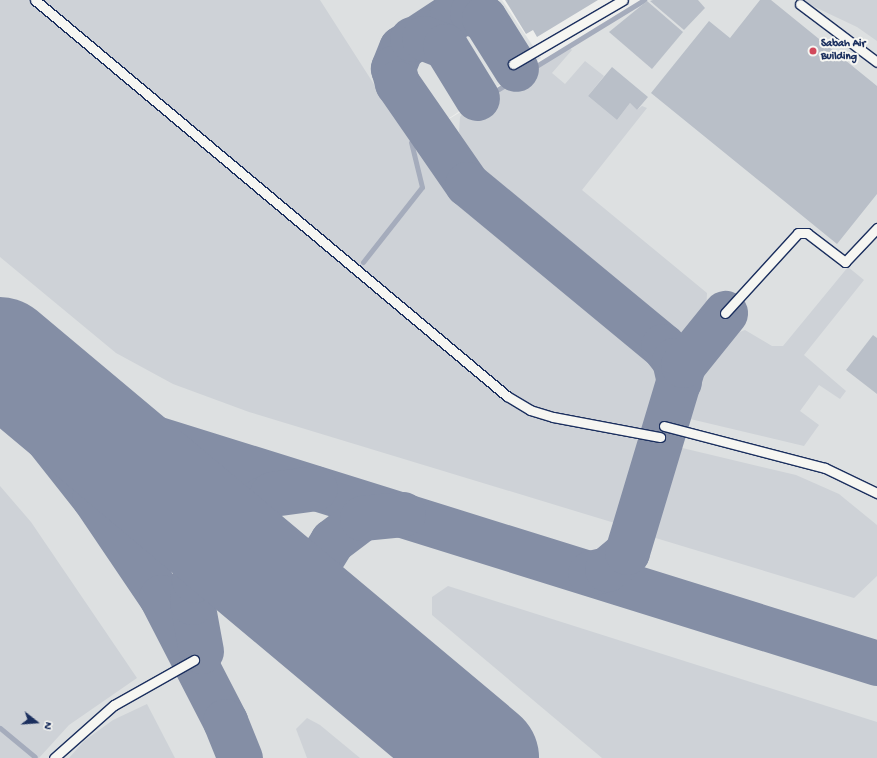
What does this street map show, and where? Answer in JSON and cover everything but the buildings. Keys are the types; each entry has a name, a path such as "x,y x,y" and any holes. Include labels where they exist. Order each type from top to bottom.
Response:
{"lane":[{"path":"35,0 507,396 530,410 553,417 660,437"},
{"path":"513,64 623,0"},
{"path":"800,4 877,62"},
{"path":"725,313 798,233 807,233 845,262 877,228"},
{"path":"664,426 825,468 877,493"},
{"path":"54,758 114,706 194,660"}],"shaded area":[{"path":"0,0 502,0 541,58 431,130 644,0 820,0 877,23 877,758 0,758"},
{"path":"0,0 28,0 506,398 553,421 645,441 618,524 249,412 173,384 116,353 0,257"},
{"path":"41,0 320,0 411,142 416,142 450,186 641,342 664,365 665,378 648,432 553,413 531,407 508,393"},
{"path":"800,0 877,0 877,41 857,27"},
{"path":"568,46 572,50 552,73 565,84 585,61 604,76 588,96 617,120 630,103 637,110 642,106 647,108 582,190 707,293 706,315 688,339 677,337 651,318 469,164 459,132 460,117 466,109"},
{"path":"848,267 864,280 804,355 846,391 840,399 819,385 800,411 819,425 804,446 686,418 698,375 731,335 745,330 772,346 783,346"},
{"path":"674,446 796,475 839,494 877,525 877,576 854,598 649,536"},
{"path":"0,486 31,522 137,678 69,725 39,758 0,758"},
{"path":"448,586 877,722 877,758 602,758 432,615 432,597"},
{"path":"147,704 175,758 69,758 84,741 113,720"},
{"path":"307,718 320,725 360,758 307,758 296,729"}],"waterway":[{"path":"466,109 644,0"},
{"path":"363,262 422,187 411,142"},
{"path":"0,728 35,757"}],"taxiway":[{"path":"474,0 401,48 393,68 397,83 467,184 663,346 674,360 679,381"},
{"path":"444,30 452,14 472,13 484,18 516,69"},
{"path":"412,39 424,38 445,46 477,98"},
{"path":"590,573 607,569 627,552 683,365 725,313"},
{"path":"0,353 98,414 139,433 877,663"},
{"path":"0,379 94,498 161,597 225,721 240,758"},
{"path":"201,651 192,602 194,580 216,535 250,506 272,494 315,488"},
{"path":"320,622 313,592 319,562 332,541 362,518 403,514"}],"runway":[{"path":"0,354 482,758"}],"place":[{"name":"Sabah Air Building","path":"813,51"}]}
